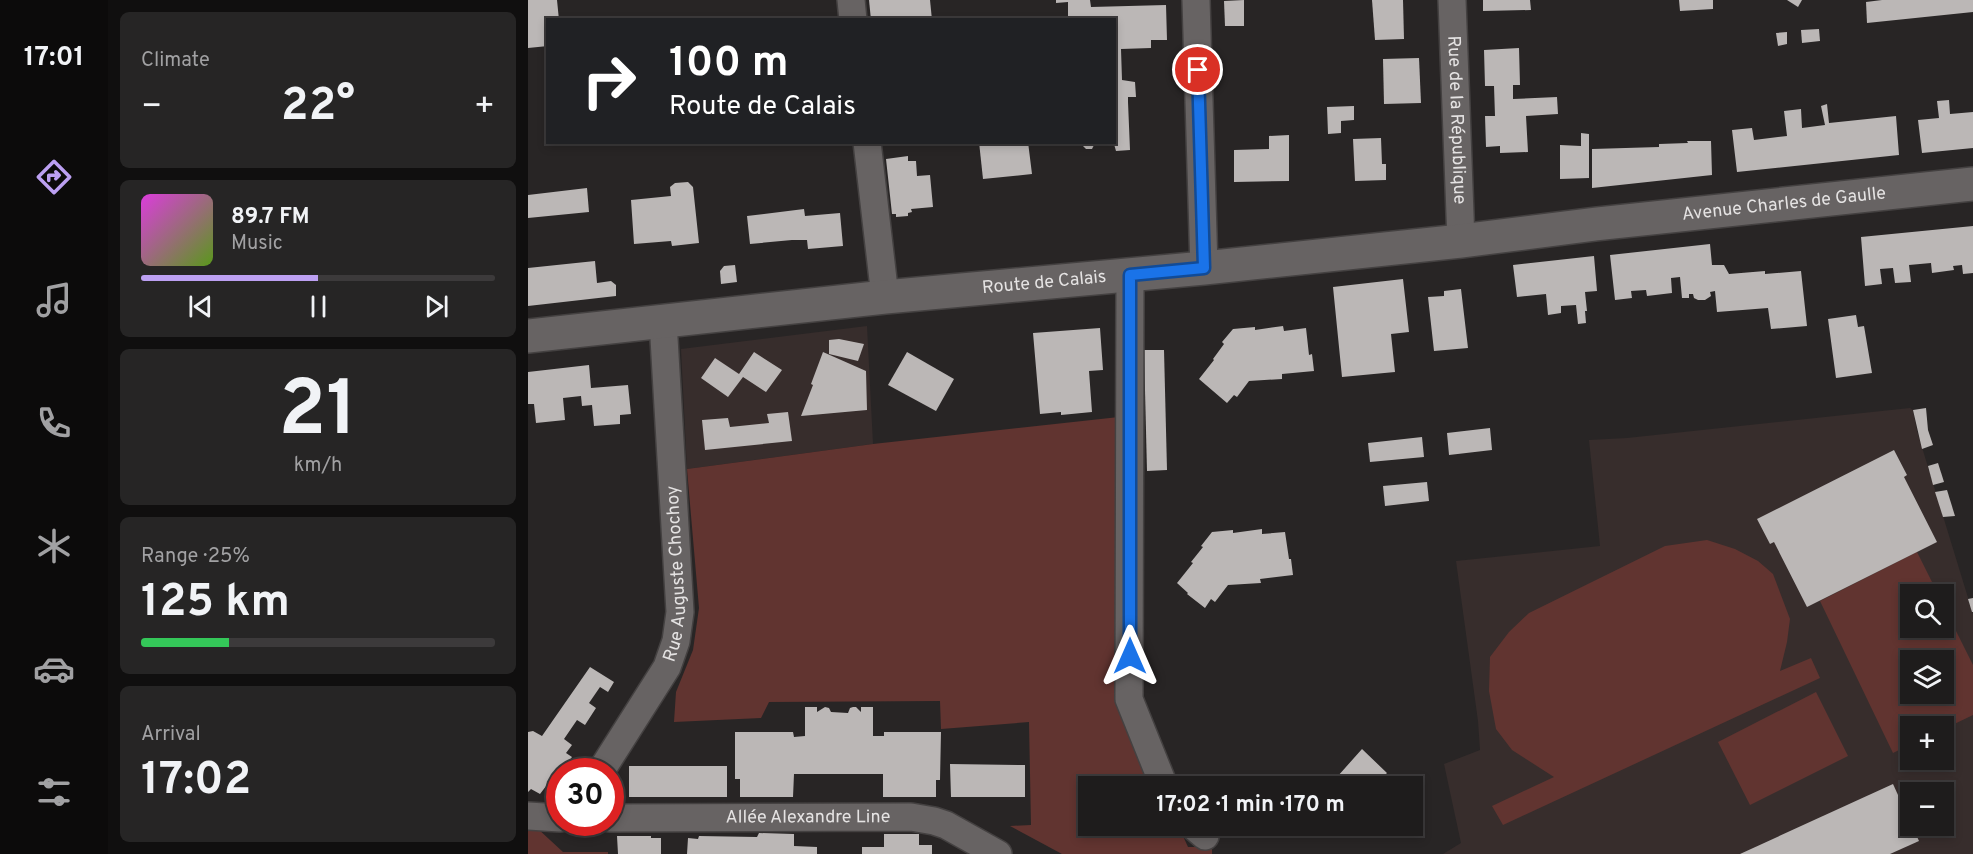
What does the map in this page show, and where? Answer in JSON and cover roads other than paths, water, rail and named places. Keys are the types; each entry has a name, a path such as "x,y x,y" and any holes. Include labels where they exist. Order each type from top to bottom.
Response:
{"main road":[{"name":"Avenue Charles de Gaulle","path":"1596,224 1973,184"},
{"name":"Route de Calais","path":"528,336 885,297 1204,268 1461,241 1596,224"}],"street":[{"path":"851,0 853,18"},
{"path":"1196,0 1204,268"},
{"name":"Rue de la République","path":"1452,0 1461,241"},
{"path":"867,144 885,297"},
{"path":"1130,275 1130,699 1160,776"},
{"name":"Rue Auguste Chochoy","path":"609,758 664,673 673,652 680,612 663,321"},
{"path":"528,816 546,817"},
{"name":"Allée Alexandre Line","path":"624,818 911,817 946,825 998,854"}]}
